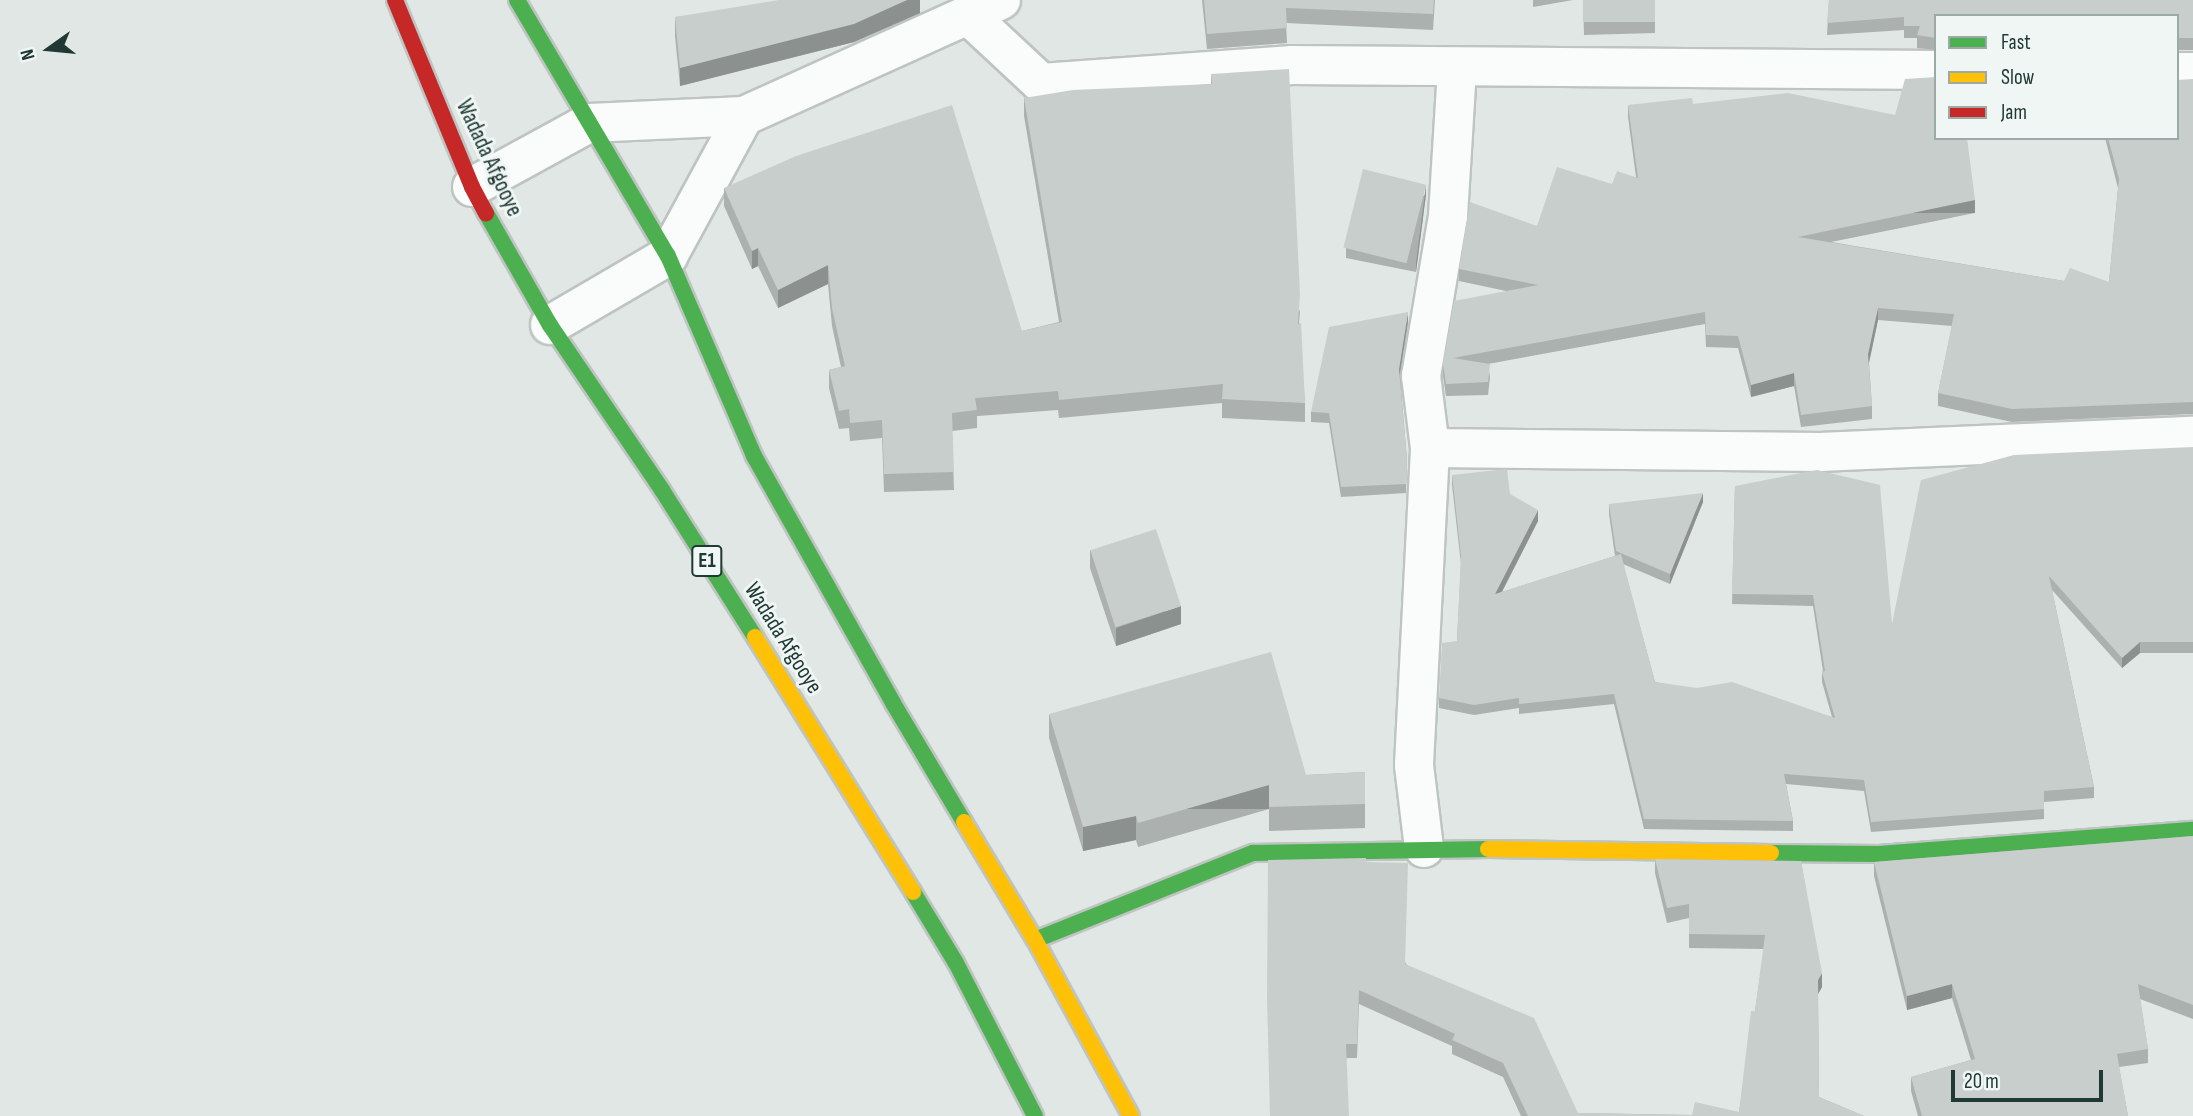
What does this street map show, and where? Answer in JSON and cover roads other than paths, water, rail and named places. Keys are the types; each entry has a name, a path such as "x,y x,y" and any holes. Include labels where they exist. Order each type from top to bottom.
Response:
{"main road":[{"name":"Wadada Afgooye","path":"396,0 472,187 550,325 662,490 811,724 956,963 1035,1116"},
{"path":"517,0 668,256 754,456 893,703 1035,940 1131,1116"},
{"path":"1035,940 1253,853 1424,848 1879,854 2193,830"}],"street":[{"path":"472,187 589,122 744,116 985,7 1041,83 1292,65 1934,70"},
{"path":"1424,848 1414,765 1430,448 1421,376 1448,216 1457,67"},
{"path":"550,325 668,256 744,116"},
{"path":"1430,448 1820,452 2193,436"}]}
